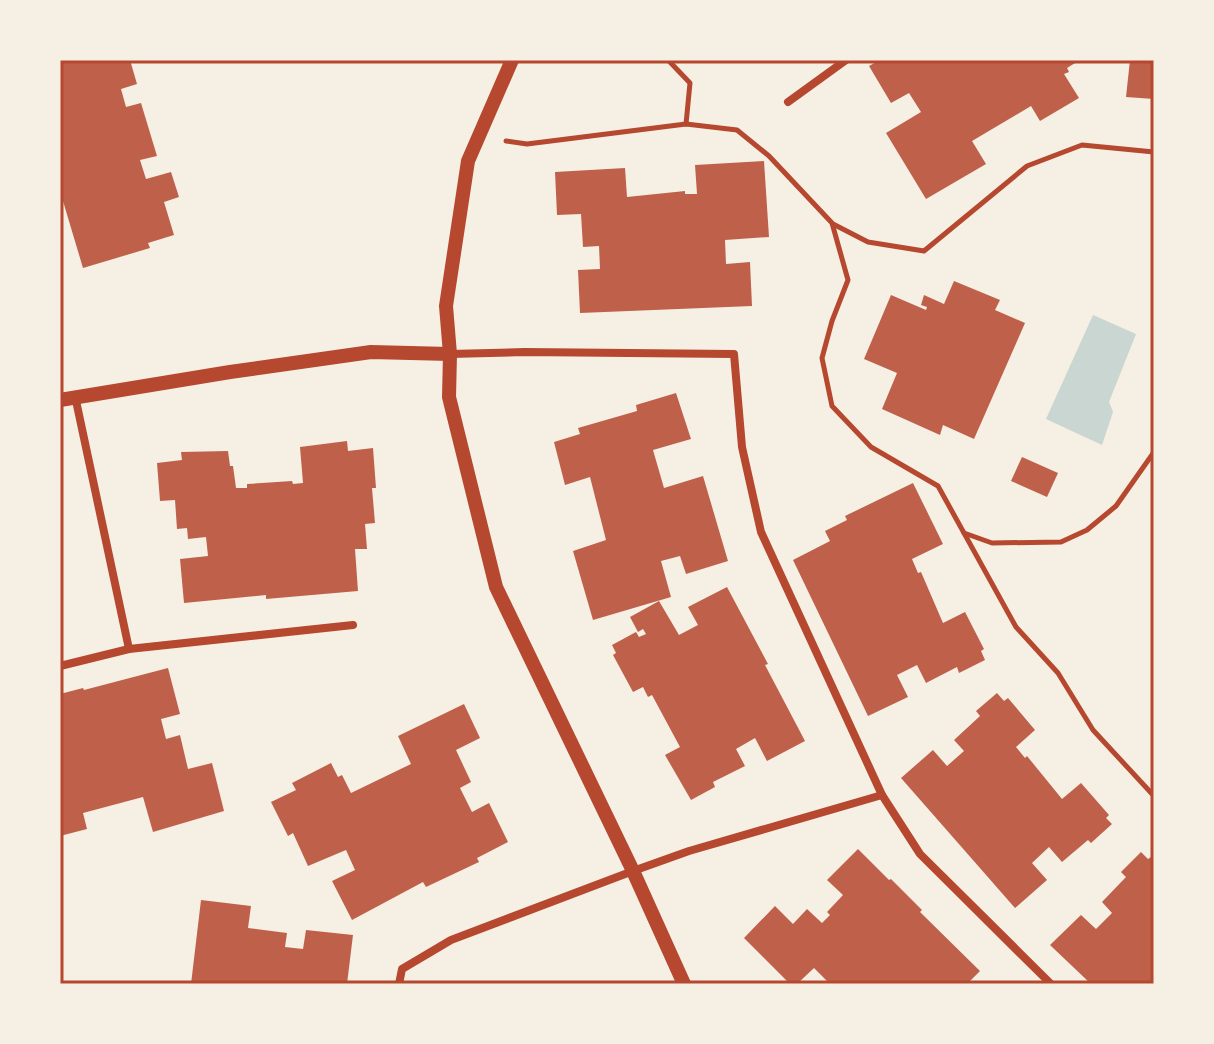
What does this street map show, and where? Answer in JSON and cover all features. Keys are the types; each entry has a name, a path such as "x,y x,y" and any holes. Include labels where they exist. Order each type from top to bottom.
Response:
{"street":[{"path":"512,60 468,161 446,306 450,354 449,397 496,587 684,984"},
{"path":"788,102 846,60"},
{"path":"60,400 371,352 734,354 742,447 761,532 882,795 920,854 1051,984"},
{"path":"75,396 129,649"},
{"path":"60,666 129,649 353,625"},
{"path":"399,984 402,969 451,940 689,851 882,795"}],"path":[{"path":"668,60 690,83 686,124"},
{"path":"477,138 527,144 686,124 737,130 769,156 832,223 868,242 924,251 1027,166 1082,145 1154,152"},
{"path":"832,223 848,280 822,358 832,406 871,447 938,486 1016,627 1058,673 1093,730 1154,796"},
{"path":"964,533 992,543 1061,542 1087,530 1116,506 1154,452"}],"shaded area":[{"path":"1093,315 1136,334 1109,402 1113,412 1102,445 1046,419"}],"building":[{"path":"60,60 130,60 137,84 121,89 126,107 141,103 157,156 140,160 146,179 171,172 179,197 164,202 174,235 148,243 150,248 83,268 60,191"},
{"path":"880,60 1080,60 1067,68 1069,72 1064,74 1079,98 1040,121 1031,106 972,141 986,164 926,199 886,133 921,112 909,93 891,103 869,66"},
{"path":"1130,60 1154,60 1154,99 1126,97"},
{"path":"764,161 769,237 725,240 726,264 750,262 752,306 580,313 578,270 600,269 599,246 583,247 581,214 557,215 555,172 625,168 627,197 685,191 685,194 697,194 695,165"},
{"path":"954,281 1000,300 995,310 1025,323 974,439 943,425 940,435 882,409 897,373 864,359 891,295 926,310 927,307 921,305 924,295 944,304"},
{"path":"676,393 691,439 653,450 664,488 703,476 728,561 686,574 680,556 661,561 671,597 593,620 573,551 606,540 590,477 565,485 554,442 580,434 578,428 637,411 636,405"},
{"path":"347,441 348,451 373,448 376,488 372,488 375,523 365,524 367,549 355,549 358,591 184,603 180,559 208,556 206,537 188,539 187,528 177,529 175,500 160,501 157,463 182,460 181,452 228,451 236,488 247,488 247,484 303,483 300,447"},
{"path":"1022,457 1058,473 1047,497 1011,481"},
{"path":"913,483 943,544 912,559 918,573 921,572 943,623 965,612 984,649 981,651 985,660 959,673 957,667 926,683 917,665 897,675 908,697 868,716 793,560 830,541 825,531 847,520 845,516"},
{"path":"727,587 805,741 767,761 755,738 736,749 745,766 713,782 715,787 691,800 665,755 680,747 652,695 648,697 643,687 633,692 613,655 616,653 612,645 636,632 639,637 646,634 643,629 638,632 630,617 659,601 679,635 698,625 688,607"},
{"path":"168,668 180,714 161,719 166,739 180,735 188,769 212,763 224,811 153,832 143,797 83,813 87,829 60,836 60,694"},
{"path":"997,693 1004,701 1008,698 1035,730 1016,747 1025,758 1027,756 1062,799 1081,783 1109,815 1106,818 1112,824 1091,843 1088,840 1062,862 1049,847 1032,863 1047,880 1015,908 901,778 933,750 947,766 964,751 954,740 980,716 976,711"},
{"path":"464,704 480,738 456,750 471,782 460,788 472,812 489,803 508,842 477,858 479,862 426,887 423,882 352,920 332,881 355,870 346,850 308,866 293,833 288,836 271,802 296,790 292,783 331,763 338,777 342,775 351,793 411,764 398,736"},
{"path":"858,849 980,971 967,984 830,984 814,968 797,984 790,984 744,938 775,906 793,924 807,909 822,923 830,915 827,912 843,895 827,880"},
{"path":"1141,852 1154,860 1154,984 1091,984 1050,945 1081,915 1096,929 1112,913 1102,902 1126,877 1121,872"},
{"path":"201,900 251,906 248,928 287,933 285,947 303,949 306,930 353,935 347,984 191,984"}]}
